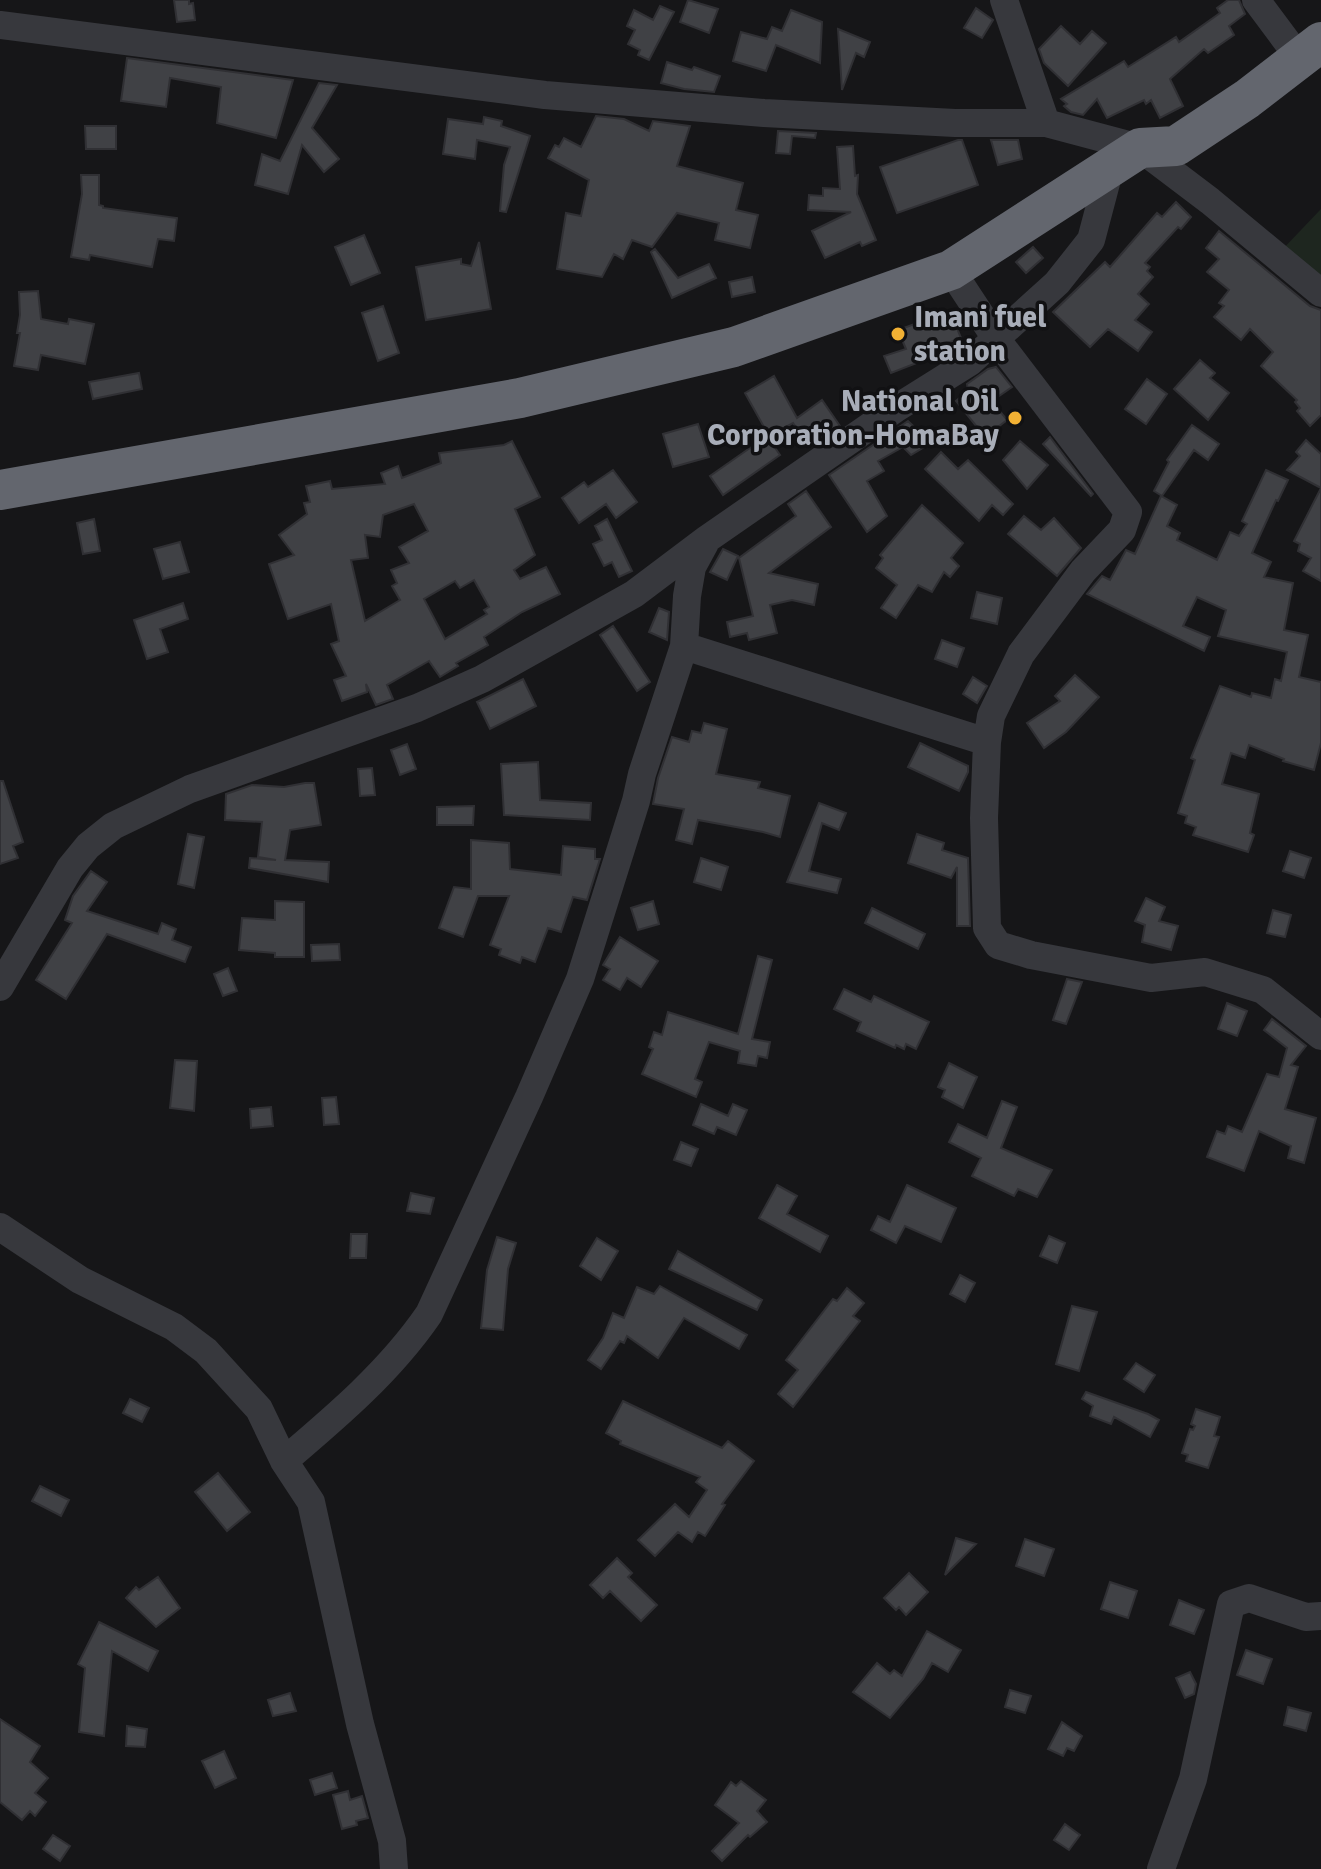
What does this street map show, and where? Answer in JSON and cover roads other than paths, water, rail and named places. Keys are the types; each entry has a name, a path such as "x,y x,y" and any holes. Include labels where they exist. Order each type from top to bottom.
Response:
{"highway":[{"path":"0,490 520,398 734,347 951,270 1125,158 1176,146 1310,51"}],"street":[{"path":"1004,0 1046,123"},
{"path":"1256,0 1310,51"},
{"path":"0,25 545,95 764,113 955,123 1046,123 1210,201 1321,293"},
{"path":"0,987 70,868 88,846 113,826 190,789 417,708 482,679 634,594 707,539 895,409 970,362 1057,283 1091,240 1125,158"},
{"path":"951,270 997,340 1128,512 1122,530 1083,571 1021,654 991,716 984,818 987,928 998,945 1031,955 1151,978 1205,972 1263,990 1321,1036"},
{"path":"284,1461 354,1401 411,1340 429,1314 529,1097 580,979 684,646 692,567 707,539"},
{"path":"684,646 987,742"},
{"path":"0,1227 80,1280 174,1327 206,1351 259,1409 284,1461 311,1502 360,1724 392,1841 394,1869"},
{"path":"1161,1869 1193,1779 1231,1604 1249,1598 1306,1617 1321,1616"}],"place":[{"name":"Imani fuel station","path":"898,334"},
{"name":"National Oil Corporation-HomaBay","path":"1015,418"}]}
